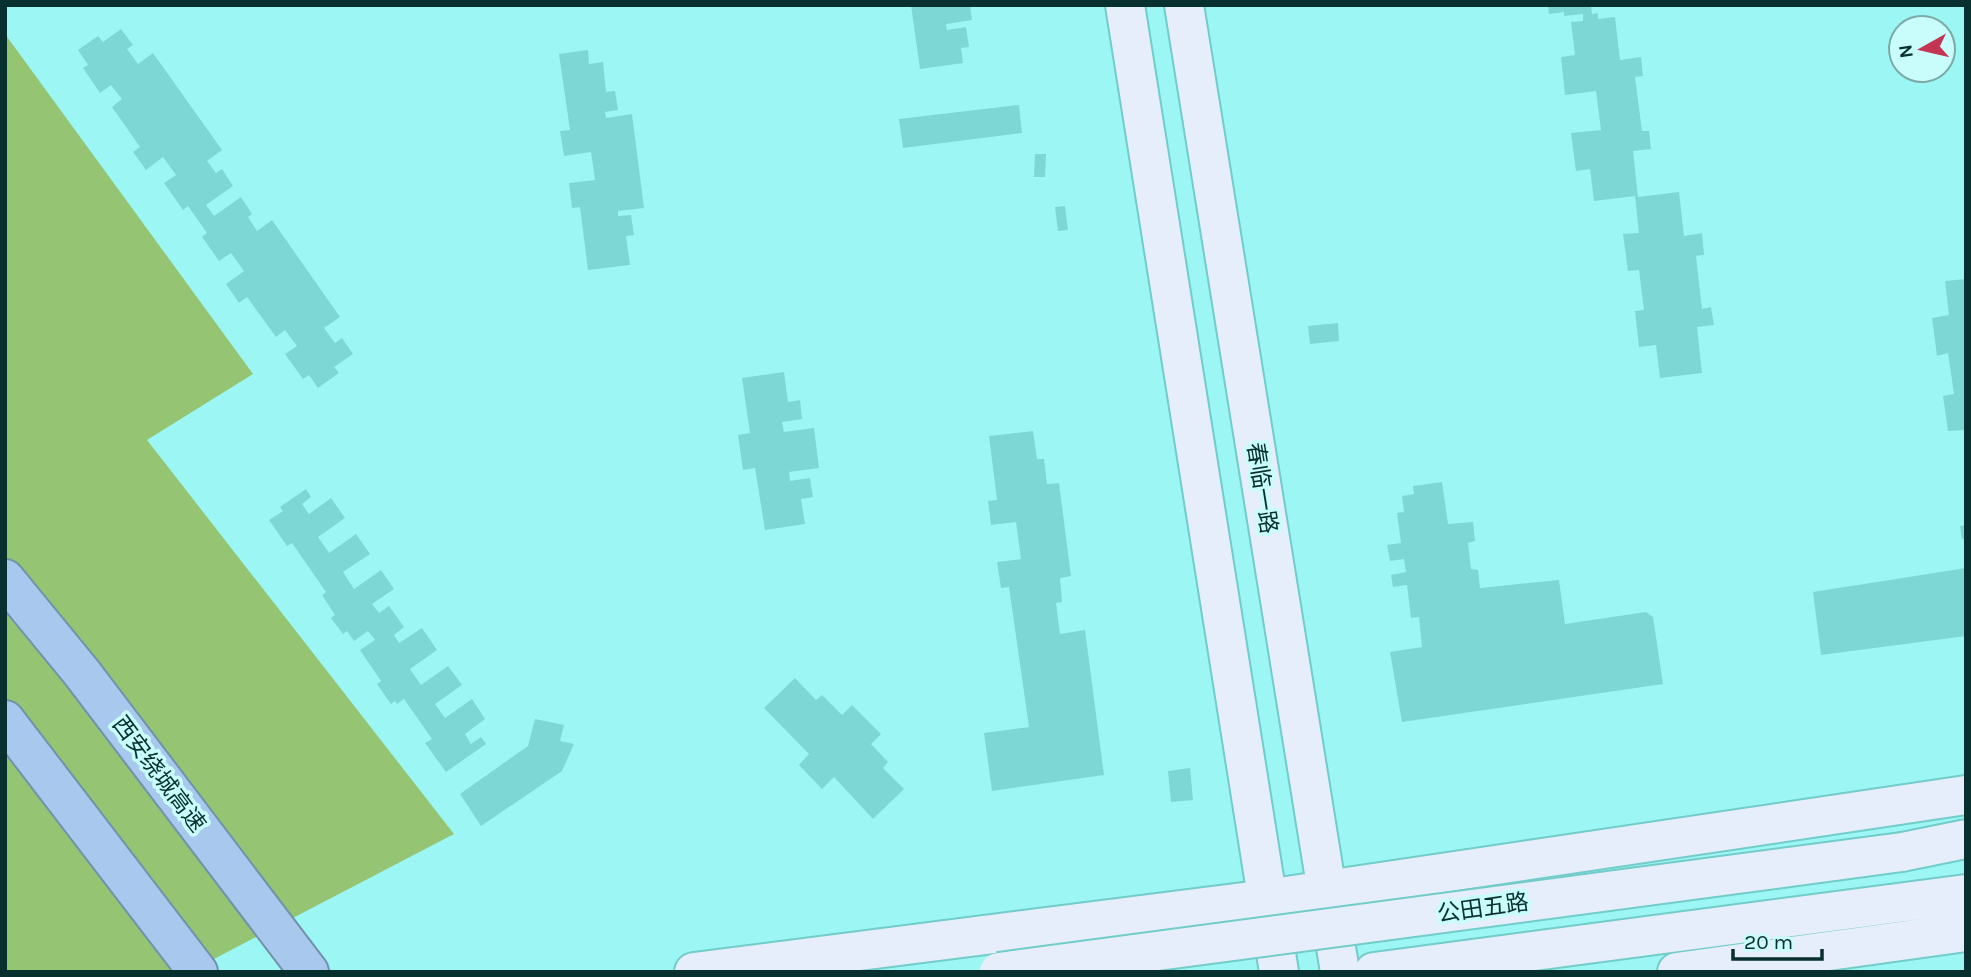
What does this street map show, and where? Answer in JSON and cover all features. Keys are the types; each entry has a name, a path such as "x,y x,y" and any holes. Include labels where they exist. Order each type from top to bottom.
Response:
{"highway":[{"path":"5,556 82,673"},
{"name":"西安绕城高速","path":"5,579 82,673 309,972"},
{"path":"5,720 198,972"}],"main road":[{"path":"1125,5 1279,972"},
{"name":"春临一路","path":"1184,5 1340,972"},
{"path":"694,972 1268,899 1966,795"},
{"name":"公田五路","path":"999,972 1902,852 1966,839"},
{"path":"1374,972 1966,894"},
{"path":"1677,972 1966,932"}],"green space":[{"path":"5,34 253,374 147,440 454,834 189,972 5,972"}],"building":[{"path":"911,5 970,5 972,20 946,24 947,30 966,27 969,47 961,48 963,63 920,69"},
{"path":"1548,5 1591,5 1592,14 1598,13 1598,19 1615,17 1620,60 1641,57 1643,76 1635,77 1642,131 1649,131 1651,149 1633,151 1638,197 1679,192 1684,236 1702,233 1704,255 1696,256 1702,309 1711,307 1714,325 1697,327 1702,373 1660,378 1656,345 1639,347 1635,311 1644,310 1639,270 1628,271 1623,234 1639,233 1635,196 1594,201 1590,169 1576,171 1571,133 1601,130 1596,91 1565,95 1561,57 1575,55 1571,22 1583,21 1583,14 1549,14"},
{"path":"121,29 133,45 127,49 138,64 153,53 222,150 207,161 216,173 222,169 233,186 206,205 214,216 241,197 252,214 248,217 257,231 272,220 340,317 324,328 335,343 342,338 353,354 334,367 339,373 318,388 309,375 303,379 285,354 297,346 285,330 276,337 247,297 239,303 226,284 244,271 231,253 219,261 202,237 207,233 188,206 183,210 164,183 176,175 163,157 146,170 133,152 140,147 112,107 122,99 111,85 100,93 83,68 88,65 78,50 98,36 103,42"},
{"path":"588,50 589,64 603,62 606,92 615,91 618,110 605,112 606,118 632,114 644,208 618,211 618,216 631,215 634,235 626,236 630,265 588,270 580,207 572,208 569,183 595,180 591,152 564,156 560,131 570,130 559,54"},
{"path":"1019,105 1022,133 903,148 899,119"},
{"path":"1035,154 1046,154 1045,177 1034,177"},
{"path":"1065,206 1068,230 1058,231 1055,207"},
{"path":"1966,279 1966,430 1948,431 1943,396 1954,394 1948,353 1937,356 1932,318 1949,315 1945,281"},
{"path":"1338,323 1339,341 1310,344 1308,326"},
{"path":"784,372 788,402 800,400 802,419 782,422 784,432 814,428 819,468 789,472 790,481 810,478 813,497 801,499 805,524 765,530 755,468 743,470 738,435 750,433 742,378"},
{"path":"1033,431 1037,459 1044,459 1047,484 1059,483 1071,576 1060,578 1062,602 1056,603 1060,634 1085,630 1104,775 992,791 984,733 1029,727 1009,587 1001,588 997,562 1021,559 1016,522 991,525 988,501 997,500 989,436"},
{"path":"1442,482 1448,524 1473,522 1475,541 1468,543 1471,569 1478,570 1480,588 1559,580 1565,624 1646,612 1653,617 1663,684 1402,722 1390,652 1422,647 1419,617 1411,618 1407,585 1393,587 1391,575 1406,572 1404,559 1390,561 1387,545 1401,543 1397,513 1404,512 1402,496 1414,494 1413,486"},
{"path":"306,489 311,497 302,504 309,514 331,498 345,518 318,537 329,553 356,534 370,554 343,572 354,589 381,570 394,589 372,604 379,613 389,606 404,627 394,635 399,643 422,628 437,650 410,669 421,685 448,666 462,685 435,704 445,718 472,699 485,719 465,734 471,744 481,737 486,744 446,772 425,743 432,739 404,699 397,704 395,701 391,704 377,684 381,681 360,650 375,640 368,631 354,641 347,631 343,634 331,618 335,615 322,595 326,592 292,543 287,546 269,520 283,511 280,507"},
{"path":"1966,525 1966,538 1962,539 1960,526"},
{"path":"1966,568 1966,636 1821,655 1813,592"},
{"path":"795,678 816,700 822,695 842,715 852,705 881,734 871,744 888,762 883,768 904,789 873,819 834,777 822,789 799,765 809,754 764,708"},
{"path":"535,719 564,725 560,741 574,744 562,771 481,826 460,794 528,746"},
{"path":"1190,768 1193,800 1171,802 1168,771"}]}
